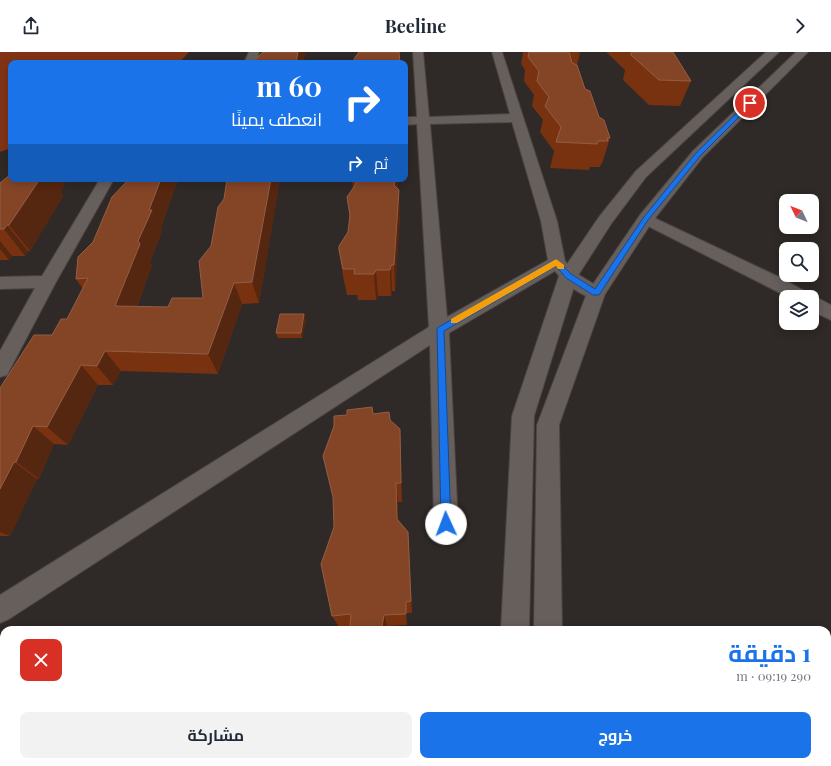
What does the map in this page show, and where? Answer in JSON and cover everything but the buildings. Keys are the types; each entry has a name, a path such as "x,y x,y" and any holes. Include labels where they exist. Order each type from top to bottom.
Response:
{"street":[{"path":"418,52 439,330 446,524"},
{"path":"497,52 516,118 549,221 562,269 523,416 514,626"},
{"path":"0,610 439,330 562,269 605,221 641,174 729,91 773,52"},
{"path":"548,626 548,425 596,293 646,219 698,154 802,52"},
{"path":"408,121 516,118"},
{"path":"0,369 47,282 105,182"},
{"path":"646,219 789,290"},
{"path":"562,269 596,293"},
{"path":"0,283 47,282"},
{"path":"819,307 831,313"}],"shaded area":[{"path":"0,52 189,52 182,60 8,60 8,149 0,152"}],"slow traffic":[{"path":"454,321 556,262 561,267"}],"route":[{"path":"446,524 439,330 556,262 568,276 596,293 646,219 698,154 750,103"}]}
